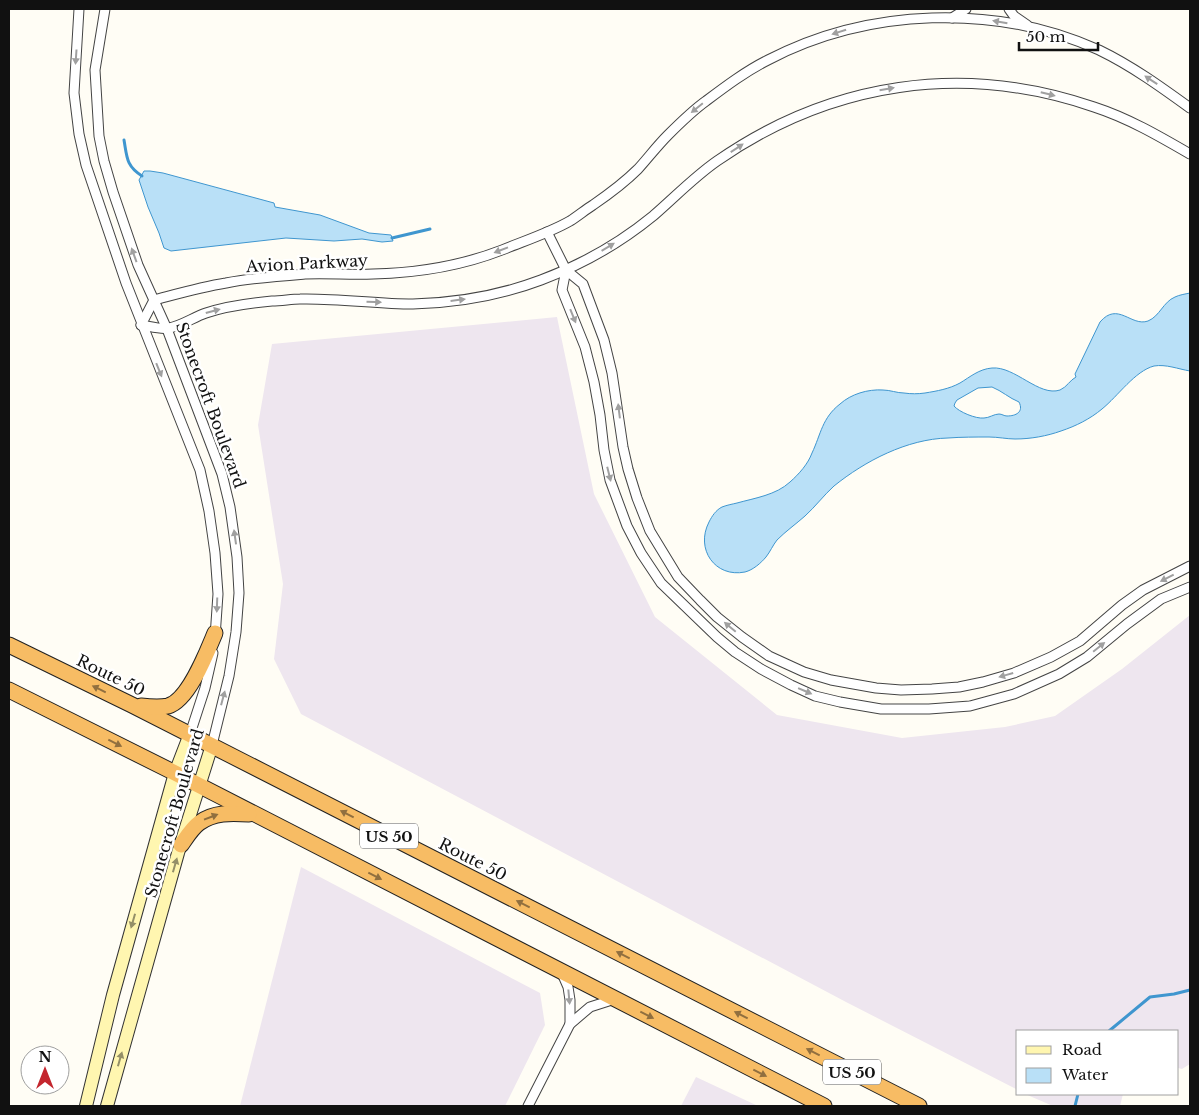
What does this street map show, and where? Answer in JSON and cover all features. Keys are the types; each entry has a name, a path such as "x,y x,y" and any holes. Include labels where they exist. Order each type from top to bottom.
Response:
{"highway":[{"path":"132,704 155,707 169,706 182,696 200,668 215,633"},
{"name":"Route 50","path":"9,645 132,704 919,1106"},
{"name":"US 50","path":"9,690 175,773 824,1106"},
{"path":"181,845 198,824 213,815 229,813 253,814"}],"main road":[{"name":"Stonecroft Boulevard","path":"86,1106 113,995 175,773 190,734"},
{"name":"Stonecroft Boulevard","path":"107,1106 198,786 212,745"}],"street":[{"name":"Stonecroft Boulevard","path":"79,9 74,94 79,134 86,165 112,245 141,324 200,470 209,511 218,594 214,648 190,734"},
{"name":"Stonecroft Boulevard","path":"105,9 95,70 99,136 113,192 138,265 167,329 222,474 230,507 237,557 239,593 236,632 229,676 212,745"},
{"path":"952,18 966,9"},
{"path":"1009,9 1014,16 1029,27"},
{"name":"Avion Parkway","path":"154,300 224,283 270,277 308,274 411,272 449,266 498,252 569,221 617,188 637,170 668,135 690,114 747,72 798,46 847,30 878,23 898,20 952,18 991,20 1029,27 1074,40 1126,64 1190,108"},
{"path":"154,300 141,324 167,329 206,312 258,302 301,299 412,304 437,303 470,299 502,292 538,281 588,259 619,240 652,216 715,162 768,129 825,105 885,89 916,85 970,83 1038,91 1096,107 1125,119 1190,154"},
{"path":"547,232 566,270 583,284 604,340 612,373 628,469 650,530 678,576 694,594 729,627 769,656 804,672 831,680 876,688 901,690 960,687 1014,673 1047,659 1080,641 1122,604 1143,590 1190,566"},
{"path":"566,270 562,290 585,347 594,382 610,480 627,526 641,553 662,583 717,637 735,652 790,685 815,696 881,709 929,709 970,706 1014,694 1059,674 1087,657 1161,599 1190,586"},
{"path":"561,971 568,987 570,1024"},
{"path":"528,1106 570,1024 590,1007 616,999"}],"shaded area":[{"path":"557,317 594,494 655,617 777,715 902,738 1005,727 1055,716 1122,669 1190,615 1190,1064 1182,1069 1179,1068 1179,1030 1016,1030 1016,1089 846,1002 301,714 274,659 283,584 258,425 272,344"},
{"path":"301,867 540,993 545,1025 505,1106 240,1106"},
{"path":"696,1077 758,1106 681,1106"},
{"path":"1027,1095 1123,1095 1120,1106 1053,1106"}],"water":[{"path":"144,171 163,173 274,203 275,207 320,215 369,233 391,235 393,241 382,242 362,239 334,241 286,238 171,251 164,248 148,207 139,180"},
{"path":"1190,293 1190,371 1163,366 1154,366 1147,369 1133,378 1108,404 1093,416 1072,427 1050,434 1021,439 963,437 933,439 902,447 859,468 834,486 809,512 777,540 766,557 751,570 734,573 725,571 710,559 704,542 705,532 714,513 724,506 772,493 790,482 808,461 829,415 849,397 866,391 877,390 914,394 938,391 956,385 979,372 992,368 1009,372 1044,389 1060,390 1076,377 1075,374 1100,322 1107,316 1119,314 1136,321 1148,321 1156,316 1171,299","holes":["992,387 1019,402 1020,411 1010,416 999,414 981,418 964,413 954,406 957,400 978,388"]}],"waterway":[{"path":"124,140 130,165 142,176"},
{"path":"392,238 430,229"},
{"path":"1110,1030 1150,997 1190,990"},
{"path":"1075,1106 1078,1095"}]}
